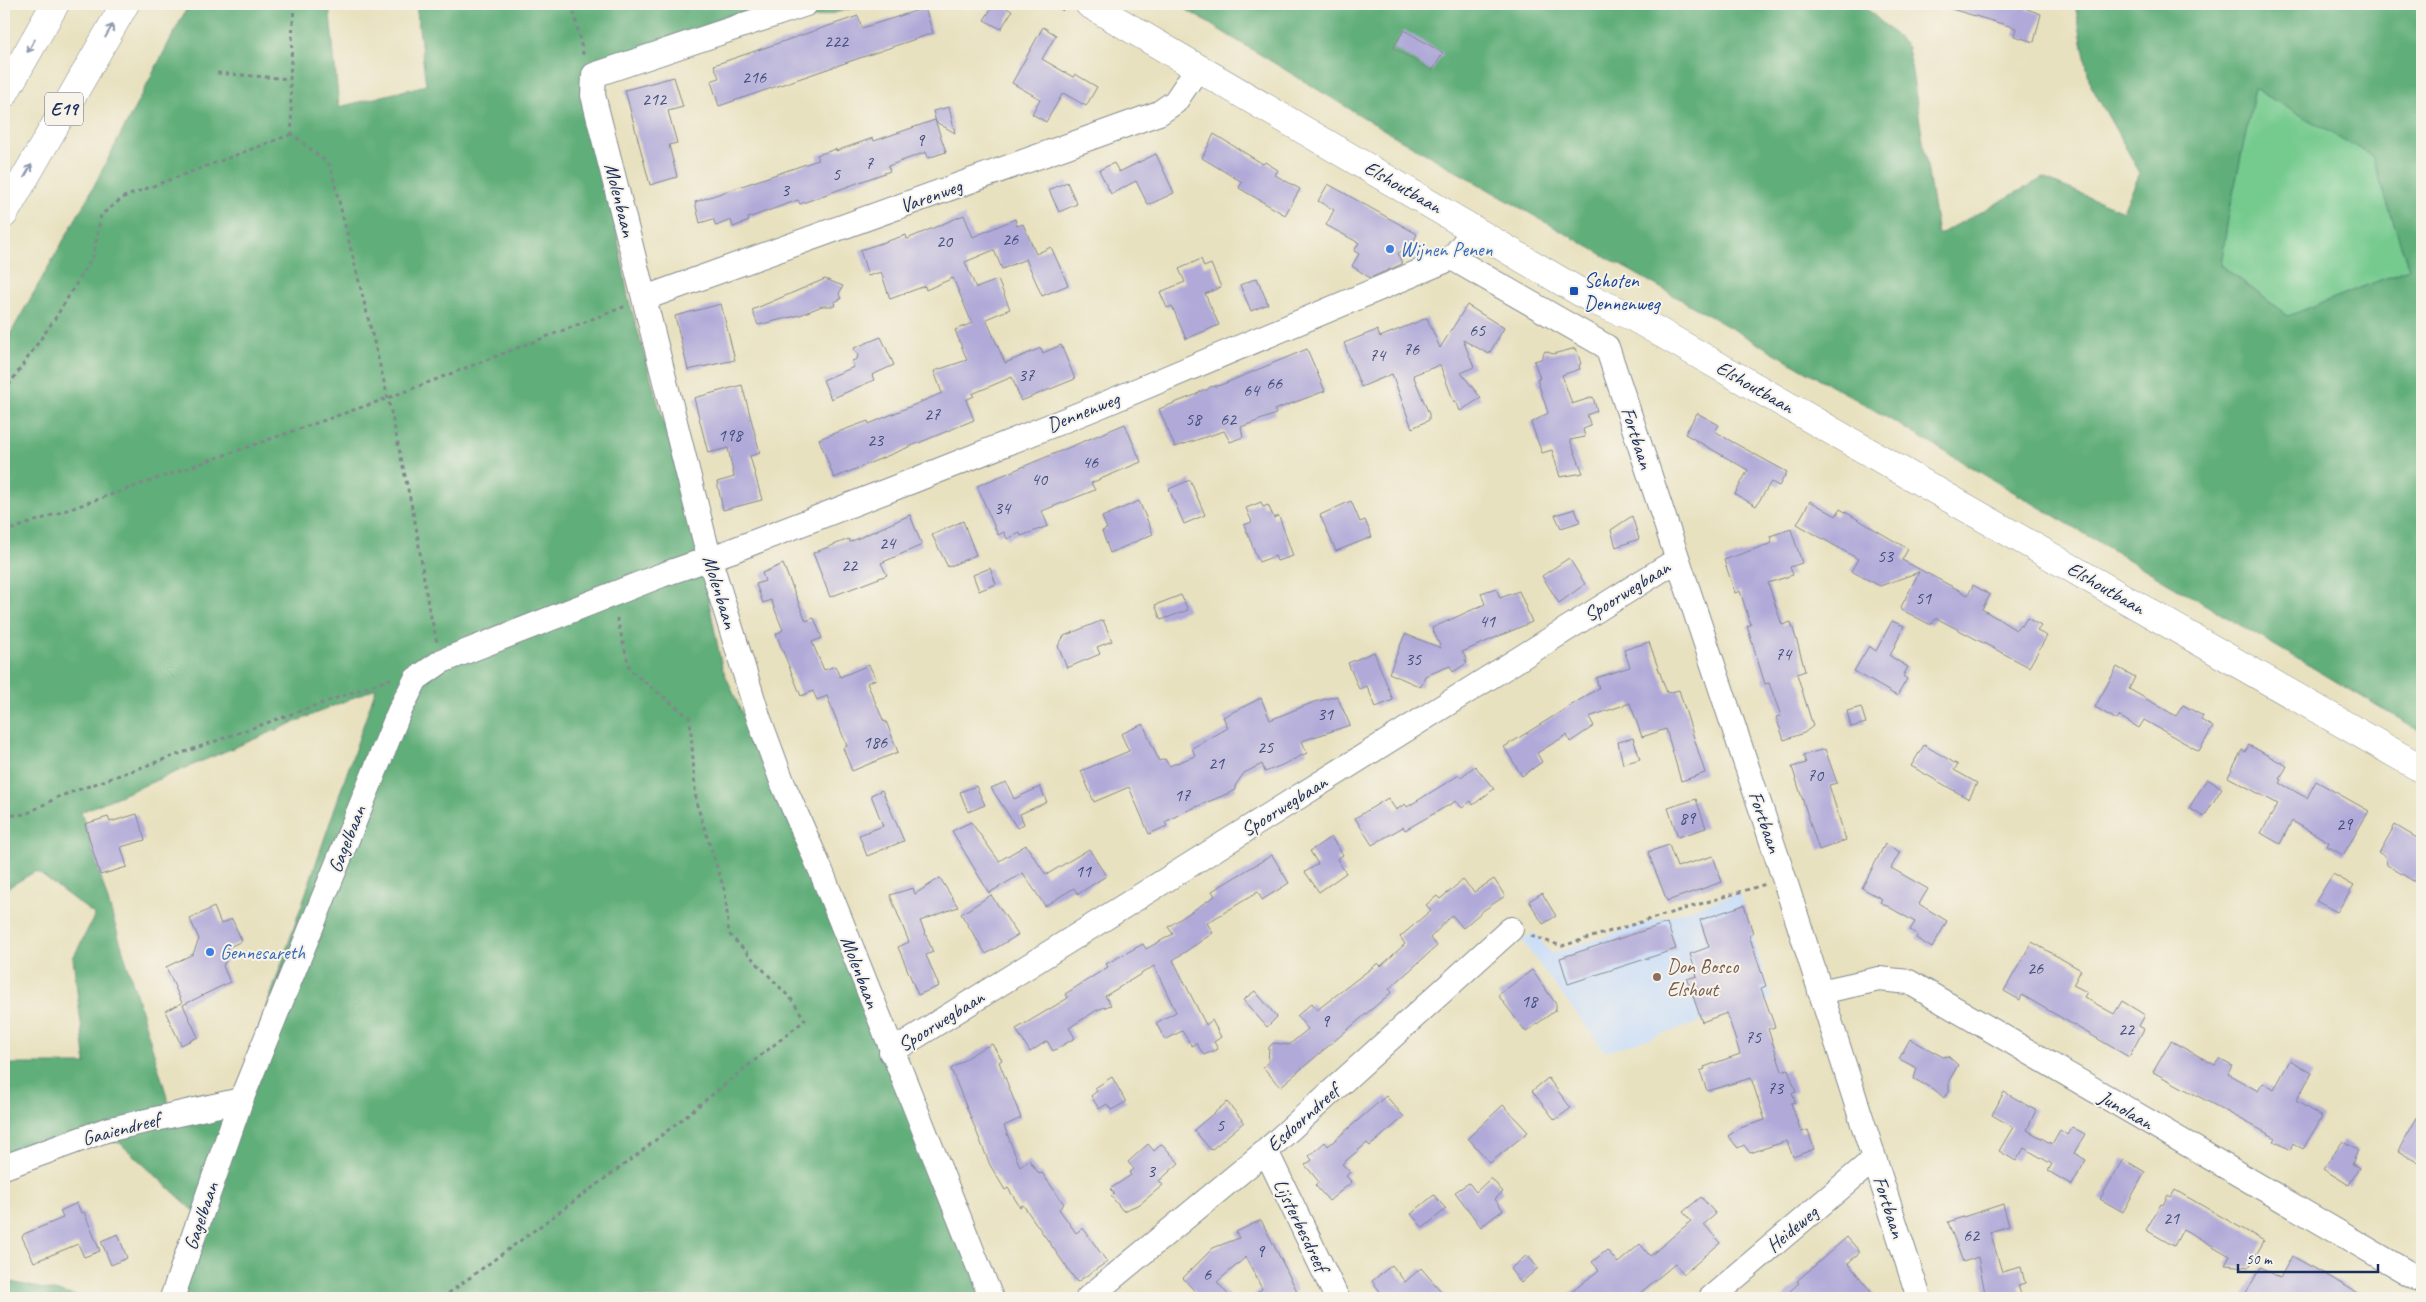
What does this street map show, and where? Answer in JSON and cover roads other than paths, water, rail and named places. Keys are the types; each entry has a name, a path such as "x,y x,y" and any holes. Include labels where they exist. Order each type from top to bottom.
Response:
{"main road":[{"path":"4,94 56,4"},
{"name":"E19","path":"4,214 124,4"},
{"name":"Elshoutbaan","path":"1089,4 1595,301 1633,317 2422,769"}],"street":[{"name":"Molenbaan","path":"806,4 594,75 593,95 709,557 759,719 783,784 821,872 891,1052 991,1298"},
{"name":"Varenweg","path":"645,298 1159,113 1175,102 1198,68"},
{"path":"1452,258 1475,230"},
{"name":"Fortbaan","path":"1452,258 1607,347 1784,878 1873,1160 1919,1298"},
{"name":"Dennenweg","path":"709,557 731,551 1050,426 1452,258"},
{"name":"Gagelbaan","path":"172,1298 241,1100 399,712 416,679 442,662 709,557"},
{"name":"Spoorwegbaan","path":"891,1052 1677,560"},
{"name":"Esdoorndreef","path":"1088,1298 1266,1151 1511,929"},
{"name":"Junolaan","path":"1820,992 1879,979 1909,982 2422,1281"},
{"name":"Gaaiendreef","path":"4,1167 106,1130 241,1100"},
{"name":"Lijsterbesdreef","path":"1266,1151 1337,1298"},
{"name":"Heideweg","path":"1712,1298 1873,1160"}],"place":[{"name":"Wijnen Penen","path":"1390,249"},
{"name":"Schoten Dennenweg","path":"1574,291"},
{"name":"Gennesareth","path":"210,952"},
{"name":"Don Bosco Elshout","path":"1657,977"}]}
